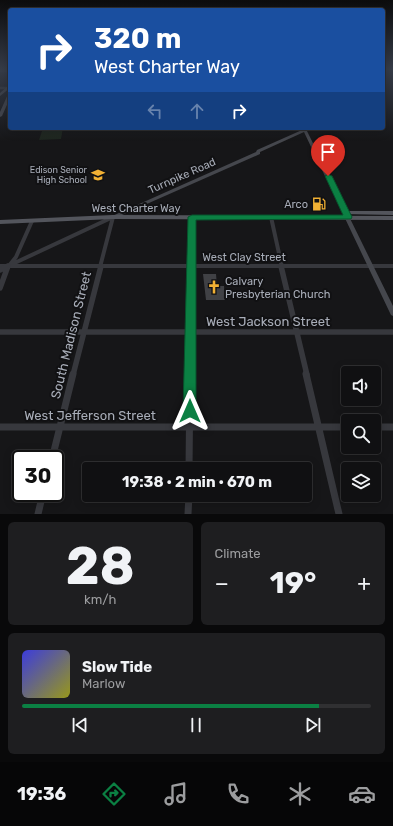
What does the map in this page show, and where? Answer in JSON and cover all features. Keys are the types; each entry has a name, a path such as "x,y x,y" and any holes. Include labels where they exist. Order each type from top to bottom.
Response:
{"main road":[{"name":"West Charter Way","path":"0,222 113,217 271,217 393,212"},
{"name":"West Charter Way","path":"0,218 122,213 295,213 393,218"},
{"path":"192,217 194,215 214,215 215,213"},
{"path":"271,217 274,215 290,215 295,213"}],"street":[{"path":"0,116 1,110 8,102"},
{"path":"305,130 393,312"},
{"name":"Turnpike Road","path":"0,270 113,217 261,152 281,140 305,130"},
{"name":"South Madison Street","path":"54,450 113,217"},
{"path":"189,462 192,217"},
{"path":"271,217 296,332 339,514"},
{"path":"0,288 8,266 16,256 32,220"},
{"name":"West Clay Street","path":"0,266 393,266"},
{"name":"West Jackson Street","path":"0,332 393,332"},
{"name":"West Jefferson Street","path":"0,427 341,427"},
{"path":"381,427 393,427"},
{"path":"38,514 41,502"},
{"path":"188,514 189,502"}],"shaded area":[{"path":"42,130 63,130 61,139 39,140"}],"building":[{"name":"Calvary Presbyterian Church","path":"203,274 216,274 217,286 224,286 225,300 206,300"}],"place":[{"name":"Edison Senior High School","path":"98,175"},
{"name":"Arco","path":"319,204"},
{"name":"Calvary Presbyterian Church","path":"214,287"}],"route":[{"path":"190,411 192,217 348,217 328,176"}]}
